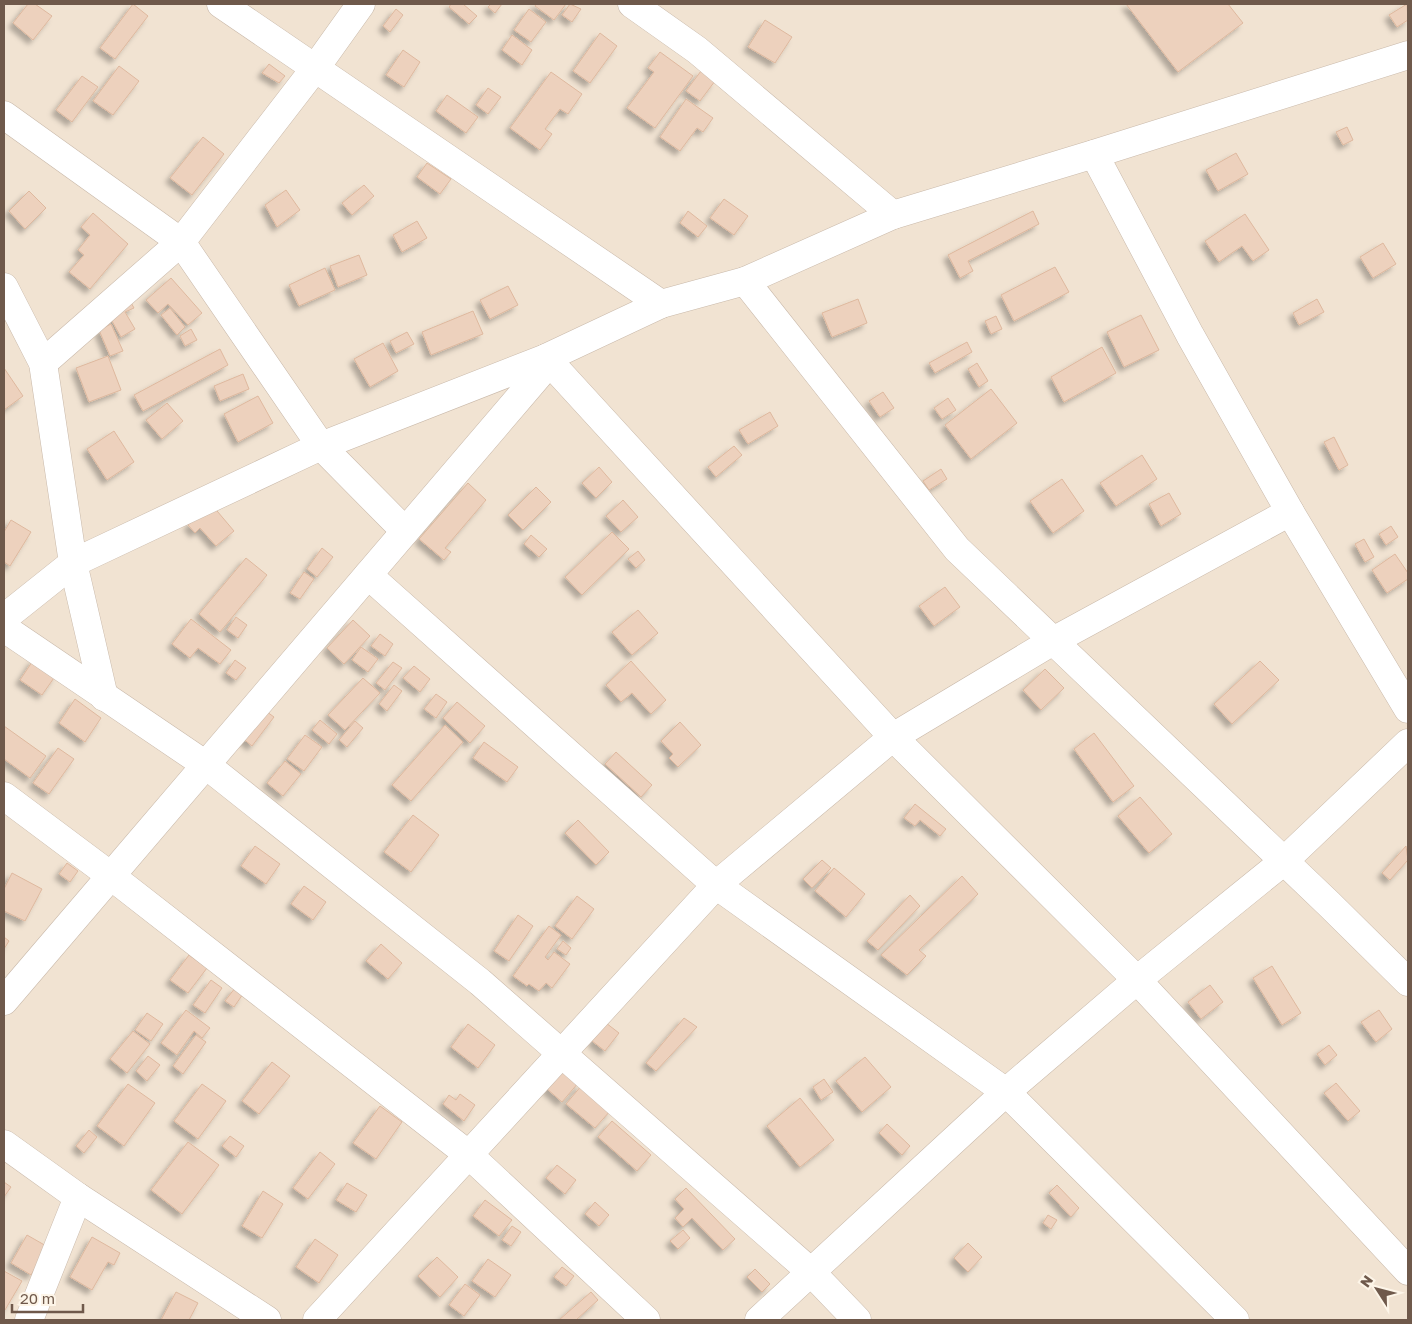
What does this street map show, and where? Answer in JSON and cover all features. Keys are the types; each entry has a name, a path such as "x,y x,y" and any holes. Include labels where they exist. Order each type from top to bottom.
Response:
{"street":[{"path":"221,4 661,304"},
{"path":"43,363 181,242 316,68 361,4"},
{"path":"632,4 696,50 893,215"},
{"path":"4,618 73,563 321,446 547,361 661,304 745,281 893,215 1408,55"},
{"path":"4,115 181,242 321,446 406,531"},
{"path":"1094,154 1190,335 1290,512 1408,709"},
{"path":"745,281 957,549 1408,982"},
{"path":"4,287 43,363 73,563 104,697"},
{"path":"4,1001 406,531 547,361"},
{"path":"547,361 893,737 1137,980 1408,1271"},
{"path":"317,1320 716,885 893,737 1053,641 1290,512"},
{"path":"368,575 716,885 1006,1092 1235,1320"},
{"path":"4,628 206,765 480,982 562,1052 810,1272 857,1320"},
{"path":"759,1320 1006,1092 1137,980 1284,862 1408,743"},
{"path":"4,796 111,876 469,1155 646,1320"},
{"path":"4,1144 78,1197 267,1320"},
{"path":"28,1320 78,1197"}],"shaded area":[{"path":"4,4 1408,4 1408,1320 4,1320"}],"building":[{"path":"28,4 35,4 52,16 33,40 13,23"},
{"path":"133,4 148,16 115,59 100,48"},
{"path":"451,4 463,4 477,16 469,24 449,7"},
{"path":"491,4 502,4 495,13 488,7"},
{"path":"536,4 566,4 554,20 535,6"},
{"path":"570,4 581,9 572,22 562,15"},
{"path":"1126,4 1228,4 1243,23 1178,72"},
{"path":"1407,4 1408,20 1397,27 1389,15"},
{"path":"396,9 403,15 390,32 383,26"},
{"path":"529,9 546,22 531,42 514,30"},
{"path":"765,20 792,37 775,63 748,47"},
{"path":"600,33 617,46 590,83 573,71"},
{"path":"512,35 532,50 522,65 502,50"},
{"path":"403,50 420,62 404,87 386,75"},
{"path":"660,52 693,76 655,128 627,108 654,72 648,68"},
{"path":"269,64 285,76 279,83 262,73"},
{"path":"119,66 139,81 113,115 93,101"},
{"path":"701,71 715,81 700,101 686,91"},
{"path":"551,72 582,94 568,114 560,109 545,129 552,134 540,150 510,128"},
{"path":"82,76 98,87 72,122 56,110"},
{"path":"488,88 501,97 488,114 476,105"},
{"path":"447,95 478,117 466,133 436,111"},
{"path":"686,99 713,118 703,132 697,128 680,151 660,137"},
{"path":"1347,127 1353,140 1343,145 1336,132"},
{"path":"203,137 224,154 192,195 170,178"},
{"path":"1236,153 1248,174 1218,191 1206,170"},
{"path":"427,163 451,179 440,194 417,177"},
{"path":"364,185 374,196 352,215 342,203"},
{"path":"286,190 300,210 277,227 265,205"},
{"path":"29,191 46,208 25,229 9,211"},
{"path":"724,199 748,216 734,235 710,218"},
{"path":"688,211 707,226 698,237 680,223"},
{"path":"1033,211 1039,224 968,261 973,271 960,278 948,255"},
{"path":"93,213 128,244 90,289 69,272 84,255 78,250 90,235 81,227"},
{"path":"1245,214 1269,250 1253,261 1242,246 1219,262 1205,241"},
{"path":"417,221 427,238 402,252 393,235"},
{"path":"1383,243 1396,264 1373,278 1360,257"},
{"path":"359,255 367,275 338,287 330,266"},
{"path":"1055,267 1069,292 1014,321 1001,295"},
{"path":"325,268 335,290 299,306 289,285"},
{"path":"171,278 202,313 188,325 168,304 158,313 146,300"},
{"path":"508,286 518,305 490,319 480,300"},
{"path":"129,299 134,308 125,312 135,329 121,337 107,312"},
{"path":"858,299 867,323 832,337 822,313"},
{"path":"1317,299 1324,312 1299,325 1293,313"},
{"path":"170,308 185,327 177,335 161,315"},
{"path":"473,311 483,334 431,355 422,332"},
{"path":"1141,315 1159,350 1124,367 1107,332"},
{"path":"996,316 1002,329 991,334 985,321"},
{"path":"111,324 123,351 110,356 99,330"},
{"path":"191,329 197,340 185,346 180,336"},
{"path":"407,332 414,344 396,353 390,341"},
{"path":"967,342 972,352 935,373 929,363"},
{"path":"383,343 398,371 370,387 354,359"},
{"path":"1102,347 1116,373 1064,402 1051,377"},
{"path":"220,349 228,365 143,411 134,395"},
{"path":"108,356 121,390 89,402 76,368"},
{"path":"977,363 988,381 979,387 968,369"},
{"path":"4,368 23,396 4,410"},
{"path":"243,374 249,389 220,401 214,386"},
{"path":"991,389 1017,423 971,459 945,425"},
{"path":"883,392 894,408 880,417 869,401"},
{"path":"258,396 273,423 238,442 224,414"},
{"path":"948,398 956,410 942,419 934,408"},
{"path":"167,403 183,421 162,439 146,420"},
{"path":"770,412 778,426 748,444 739,430"},
{"path":"114,431 134,462 107,480 87,449"},
{"path":"1334,437 1348,465 1339,470 1324,442"},
{"path":"734,446 742,455 716,477 708,467"},
{"path":"1142,455 1157,479 1116,506 1100,483"},
{"path":"599,467 612,482 596,498 582,483"},
{"path":"941,469 947,479 929,490 923,481"},
{"path":"1062,479 1084,511 1053,533 1030,501"},
{"path":"468,483 486,500 445,548 451,552 444,560 419,539"},
{"path":"536,487 551,502 523,530 508,515"},
{"path":"1169,493 1181,514 1161,526 1149,504"},
{"path":"623,500 638,517 621,532 606,516"},
{"path":"212,505 234,531 216,546 200,528 195,533 188,525"},
{"path":"11,520 31,532 10,566 4,562 4,532"},
{"path":"1391,526 1398,537 1386,545 1379,534"},
{"path":"612,532 629,549 582,595 565,577"},
{"path":"531,535 547,549 539,557 524,544"},
{"path":"1364,539 1374,557 1365,562 1355,544"},
{"path":"322,548 333,557 317,577 307,569"},
{"path":"638,551 645,560 636,568 628,559"},
{"path":"1395,554 1408,573 1408,579 1387,593 1372,570"},
{"path":"246,558 267,575 220,632 199,614"},
{"path":"304,572 314,579 300,599 290,593"},
{"path":"945,587 960,607 934,626 919,606"},
{"path":"638,610 658,633 632,655 612,632"},
{"path":"236,617 247,625 238,638 227,630"},
{"path":"191,619 231,650 220,664 198,648 190,658 172,644"},
{"path":"353,620 370,636 344,664 327,648"},
{"path":"380,634 393,644 385,656 371,646"},
{"path":"361,647 378,659 368,672 352,660"},
{"path":"34,659 56,675 42,695 20,680"},
{"path":"235,660 246,668 236,680 226,673"},
{"path":"631,661 666,700 651,714 632,693 621,702 606,685"},
{"path":"1260,661 1279,680 1232,724 1214,704"},
{"path":"393,662 402,668 385,690 376,683"},
{"path":"414,666 430,679 420,692 403,678"},
{"path":"1045,669 1064,688 1041,710 1023,690"},
{"path":"363,678 380,693 345,730 328,715"},
{"path":"394,685 402,691 387,711 379,704"},
{"path":"436,694 447,702 436,718 424,709"},
{"path":"75,699 101,718 85,742 59,723"},
{"path":"457,702 485,726 470,743 443,718"},
{"path":"263,709 274,717 252,746 241,737"},
{"path":"320,720 337,734 329,744 312,730"},
{"path":"355,721 363,728 347,747 339,740"},
{"path":"680,722 701,745 678,767 669,758 673,754 661,741"},
{"path":"445,725 463,742 411,801 392,785"},
{"path":"4,726 46,756 30,778 4,759"},
{"path":"1094,733 1134,786 1113,802 1074,749"},
{"path":"305,735 322,747 304,771 287,759"},
{"path":"484,742 518,767 507,782 473,758"},
{"path":"58,748 74,759 49,794 33,783"},
{"path":"616,752 652,785 641,797 605,764"},
{"path":"285,761 301,774 283,796 267,783"},
{"path":"1140,797 1172,834 1149,853 1118,816"},
{"path":"915,804 946,829 940,836 920,820 915,826 904,818"},
{"path":"413,815 439,835 411,872 384,852"},
{"path":"578,820 609,852 596,865 565,833"},
{"path":"255,846 280,864 266,884 241,866"},
{"path":"1406,846 1408,860 1390,880 1382,873"},
{"path":"822,860 831,868 812,888 803,879"},
{"path":"67,863 78,871 70,882 59,874"},
{"path":"834,868 865,894 846,917 815,891"},
{"path":"12,873 42,889 25,921 4,911 4,889"},
{"path":"962,876 978,894 919,950 926,956 907,975 881,955"},
{"path":"304,886 326,902 313,920 291,904"},
{"path":"910,895 920,906 878,950 867,941"},
{"path":"577,896 594,909 572,939 555,926"},
{"path":"518,915 533,926 509,961 494,951"},
{"path":"549,926 561,935 545,957 548,960 554,952 570,964 552,988 546,983 539,991 529,984 527,986 513,976"},
{"path":"4,937 9,941 4,949"},
{"path":"563,941 571,948 566,955 557,949"},
{"path":"381,944 402,963 388,979 366,961"},
{"path":"189,955 207,968 188,993 170,980"},
{"path":"1272,966 1301,1013 1282,1025 1253,978"},
{"path":"211,980 222,988 205,1013 193,1005"},
{"path":"1210,985 1223,1002 1201,1019 1188,1002"},
{"path":"235,988 243,994 234,1007 225,1001"},
{"path":"186,1010 210,1028 202,1038 194,1031 177,1055 161,1043"},
{"path":"1379,1010 1392,1029 1376,1042 1361,1022"},
{"path":"147,1013 163,1024 151,1041 135,1030"},
{"path":"684,1018 697,1027 656,1071 646,1063"},
{"path":"606,1023 619,1033 605,1051 592,1041"},
{"path":"468,1024 495,1045 478,1068 451,1047"},
{"path":"133,1031 150,1044 127,1073 110,1059"},
{"path":"196,1035 206,1042 183,1074 173,1066"},
{"path":"1329,1045 1337,1055 1325,1065 1317,1054"},
{"path":"148,1056 160,1065 147,1081 136,1071"},
{"path":"865,1057 891,1087 862,1112 836,1081"},
{"path":"272,1062 290,1076 259,1114 242,1101"},
{"path":"562,1068 579,1082 562,1102 546,1088"},
{"path":"824,1079 833,1092 821,1100 813,1087"},
{"path":"1336,1083 1360,1111 1348,1121 1324,1093"},
{"path":"128,1084 155,1103 124,1146 97,1126"},
{"path":"202,1084 226,1101 198,1139 174,1121"},
{"path":"582,1085 611,1110 595,1128 566,1104"},
{"path":"460,1094 475,1105 464,1121 443,1104 449,1095 456,1100"},
{"path":"800,1098 834,1140 800,1167 767,1126"},
{"path":"380,1106 402,1122 376,1159 353,1143"},
{"path":"612,1121 651,1155 637,1171 598,1137"},
{"path":"887,1124 910,1146 902,1155 879,1133"},
{"path":"89,1130 97,1137 84,1153 76,1146"},
{"path":"230,1136 244,1146 236,1157 222,1146"},
{"path":"188,1142 219,1165 182,1214 151,1190"},
{"path":"320,1152 335,1164 308,1199 293,1188"},
{"path":"557,1165 576,1180 565,1194 546,1178"},
{"path":"4,1182 11,1187 4,1197"},
{"path":"347,1183 367,1195 356,1212 336,1200"},
{"path":"1057,1185 1079,1208 1071,1217 1049,1193"},
{"path":"686,1188 735,1239 723,1250 692,1218 683,1227 675,1218 684,1209 675,1199"},
{"path":"263,1191 283,1204 262,1238 242,1226"},
{"path":"485,1200 512,1220 499,1236 473,1216"},
{"path":"595,1202 609,1215 599,1226 585,1214"},
{"path":"1048,1215 1057,1220 1051,1229 1043,1223"},
{"path":"512,1226 521,1232 511,1246 502,1240"},
{"path":"683,1230 690,1238 678,1249 670,1241"},
{"path":"27,1235 48,1247 31,1275 11,1263"},
{"path":"92,1237 120,1253 114,1265 108,1262 92,1290 70,1277"},
{"path":"315,1239 338,1255 319,1283 296,1267"},
{"path":"968,1243 982,1257 968,1272 954,1258"},
{"path":"437,1257 458,1277 440,1297 418,1276"},
{"path":"488,1259 511,1275 495,1297 472,1281"},
{"path":"562,1267 574,1276 566,1286 554,1277"},
{"path":"755,1269 770,1284 762,1292 747,1277"},
{"path":"4,1271 22,1281 5,1310 4,1309"},
{"path":"465,1284 480,1295 464,1316 449,1305"},
{"path":"176,1292 198,1303 189,1320 161,1320"},
{"path":"591,1292 598,1300 576,1320 559,1320"}]}
